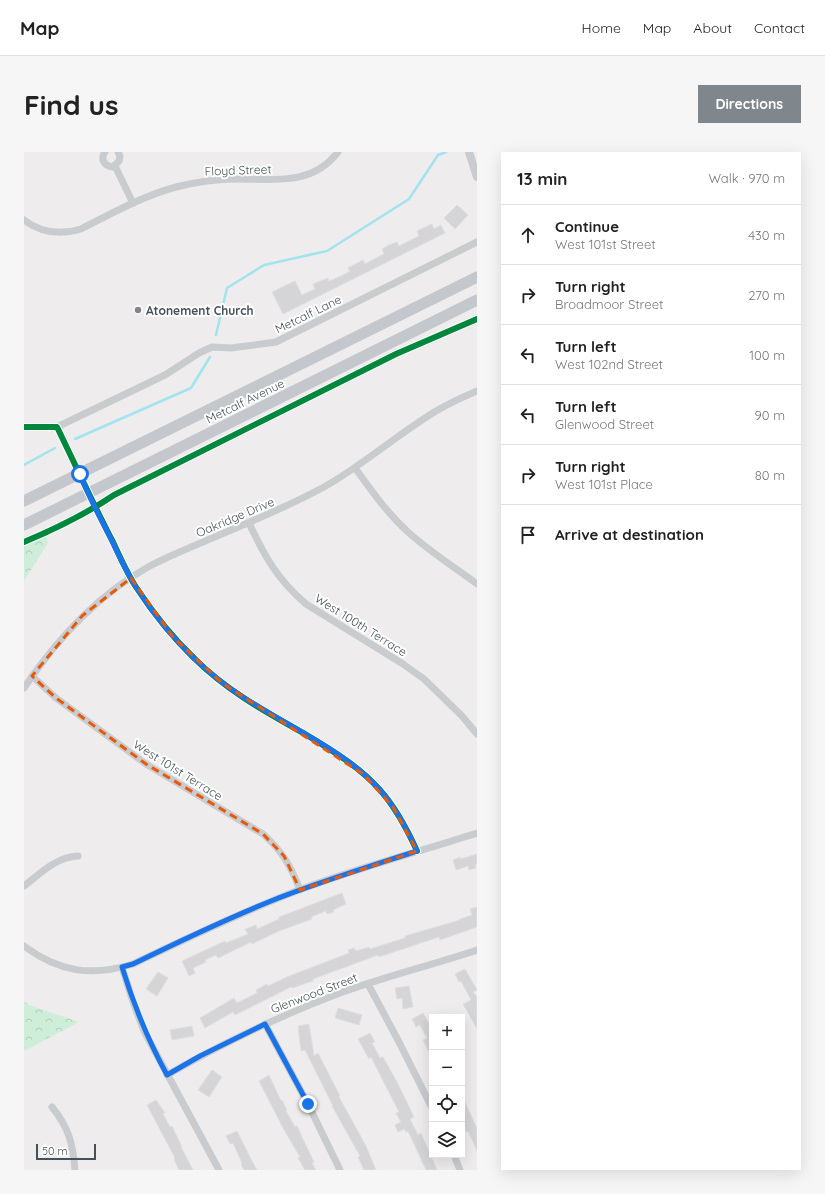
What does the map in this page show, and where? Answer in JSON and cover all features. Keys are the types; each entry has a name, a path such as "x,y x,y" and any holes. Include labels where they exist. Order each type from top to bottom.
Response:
{"main road":[{"name":"Metcalf Avenue","path":"24,501 477,277"},
{"name":"Metcalf Avenue","path":"24,525 477,300"}],"street":[{"path":"105,152 103,159 105,164 110,167 118,164 120,158 118,152"},
{"name":"Floyd Street","path":"24,220 46,231 58,233 71,232 81,229 149,196 177,187 200,182 236,179 285,180 301,177 326,164 338,152"},
{"path":"469,152 477,177"},
{"path":"115,166 133,203"},
{"name":"Metcalf Lane","path":"58,428 165,375 199,353 212,347 231,348 276,342 477,242"},
{"name":"Oakridge Drive","path":"24,688 62,637 82,616 99,600 131,578 158,562 293,503 325,486 355,468 436,411 477,391"},
{"path":"24,427 58,428 88,494 131,578 151,609 173,637 222,683 345,759 364,774 394,807 417,851"},
{"path":"355,468 387,510 407,531 477,584"},
{"name":"West 100th Terrace","path":"249,523 270,565 293,593 306,604 403,664 424,679 462,716 477,734"},
{"name":"West 101st Terrace","path":"32,676 56,698 146,764 263,834 275,844 284,856 293,872 300,890"},
{"path":"24,946 46,961 79,971 95,971 122,967 133,964 224,921 300,890 417,851 477,833"},
{"path":"24,886 56,862 69,856 78,856"},
{"name":"Glenwood Street","path":"167,1075 200,1056 265,1024 332,996 477,951"},
{"path":"122,967 144,1031 219,1170"},
{"path":"368,984 429,1102"},
{"path":"265,1024 308,1104 340,1170"},
{"path":"52,1107 69,1133 75,1170"},
{"path":"455,1158 460,1170"}],"highlighted area":[{"path":"131,578 173,637 222,683 363,774 393,807 417,851 300,890 284,856 263,834 146,764 56,698 32,676 82,616"}],"green space":[{"path":"44,531 48,543 24,581 24,540"},
{"path":"24,1001 29,1005 79,1022 24,1051"}],"building":[{"path":"457,205 468,215 455,229 444,218"},
{"path":"432,224 434,229 441,225 445,233 283,314 272,292 295,281 302,295 315,289 313,284 328,278 329,281 341,276 350,271 348,268 363,260 365,264 384,254 382,249 397,242 399,246 419,236 417,231"},
{"path":"477,854 477,864 475,865 476,868 469,870 468,866 456,870 453,860 460,857 460,859"},
{"path":"342,893 346,904 333,910 334,912 327,914 326,911 311,917 312,919 279,931 252,944 251,942 218,958 216,955 193,968 195,973 189,976 182,961 225,941 226,943 248,934 245,929 256,925 257,929 279,919 279,917"},
{"path":"477,907 477,927 440,940 439,937 379,957 378,955 313,979 313,981 292,988 291,987 235,1015 233,1012 205,1028 200,1018 234,998 237,1003 257,993 256,990 267,984 268,986 349,953 348,950 354,948 356,951 369,947 370,949 405,938 405,936 460,920 472,915 470,909"},
{"path":"465,969 477,990 473,992 477,997 477,1029 463,1004 471,1000 461,981 459,982 455,974"},
{"path":"158,972 168,978 157,996 146,989"},
{"path":"409,986 413,1007 403,1009 402,998 397,999 395,988"},
{"path":"338,1008 362,1015 359,1025 335,1018"},
{"path":"423,1013 429,1023 429,1052 423,1040 427,1038 420,1025 416,1027 412,1019"},
{"path":"309,1024 314,1056 318,1053 340,1096 339,1097 366,1146 376,1170 364,1170 358,1157 360,1156 332,1106 305,1050 301,1051 298,1026"},
{"path":"192,1026 194,1036 172,1040 170,1030"},
{"path":"370,1033 375,1042 372,1043 380,1058 383,1057 397,1082 414,1117 410,1119 418,1135 421,1133 429,1152 429,1158 432,1158 437,1170 426,1170 408,1131 406,1132 404,1129 398,1132 395,1125 401,1122 396,1113 399,1112 371,1057 369,1059 358,1039"},
{"path":"212,1070 222,1077 209,1097 198,1090"},
{"path":"269,1075 281,1101 282,1100 287,1110 286,1111 295,1127 297,1126 314,1162 312,1163 316,1170 305,1170 298,1158 300,1157 259,1081"},
{"path":"156,1100 165,1113 163,1114 170,1127 172,1126 193,1170 179,1170 174,1159 175,1158 147,1105"},
{"path":"465,1102 477,1128 477,1151 468,1131 466,1132"},
{"path":"237,1131 257,1170 244,1170 233,1143 230,1144 226,1136"}],"waterway":[{"path":"216,335 227,288 264,265 327,251 409,199 438,155 446,152"},
{"path":"75,439 191,388 210,357"},
{"path":"24,465 55,448"}],"cycle path":[{"path":"24,542 70,521 114,495 396,354 477,319"},
{"path":"24,427 57,427 136,587 149,606 179,643 207,671 234,691 261,709 325,746 363,773 380,790 396,811 417,851"}],"place":[{"name":"Atonement Church","path":"138,310"}],"route":[{"path":"80,474 88,494 136,587 173,637 222,683 266,712 325,746 364,774 394,807 417,851 300,890 224,921 133,964 122,967 144,1031 167,1075 200,1056 265,1024 308,1104"}]}
